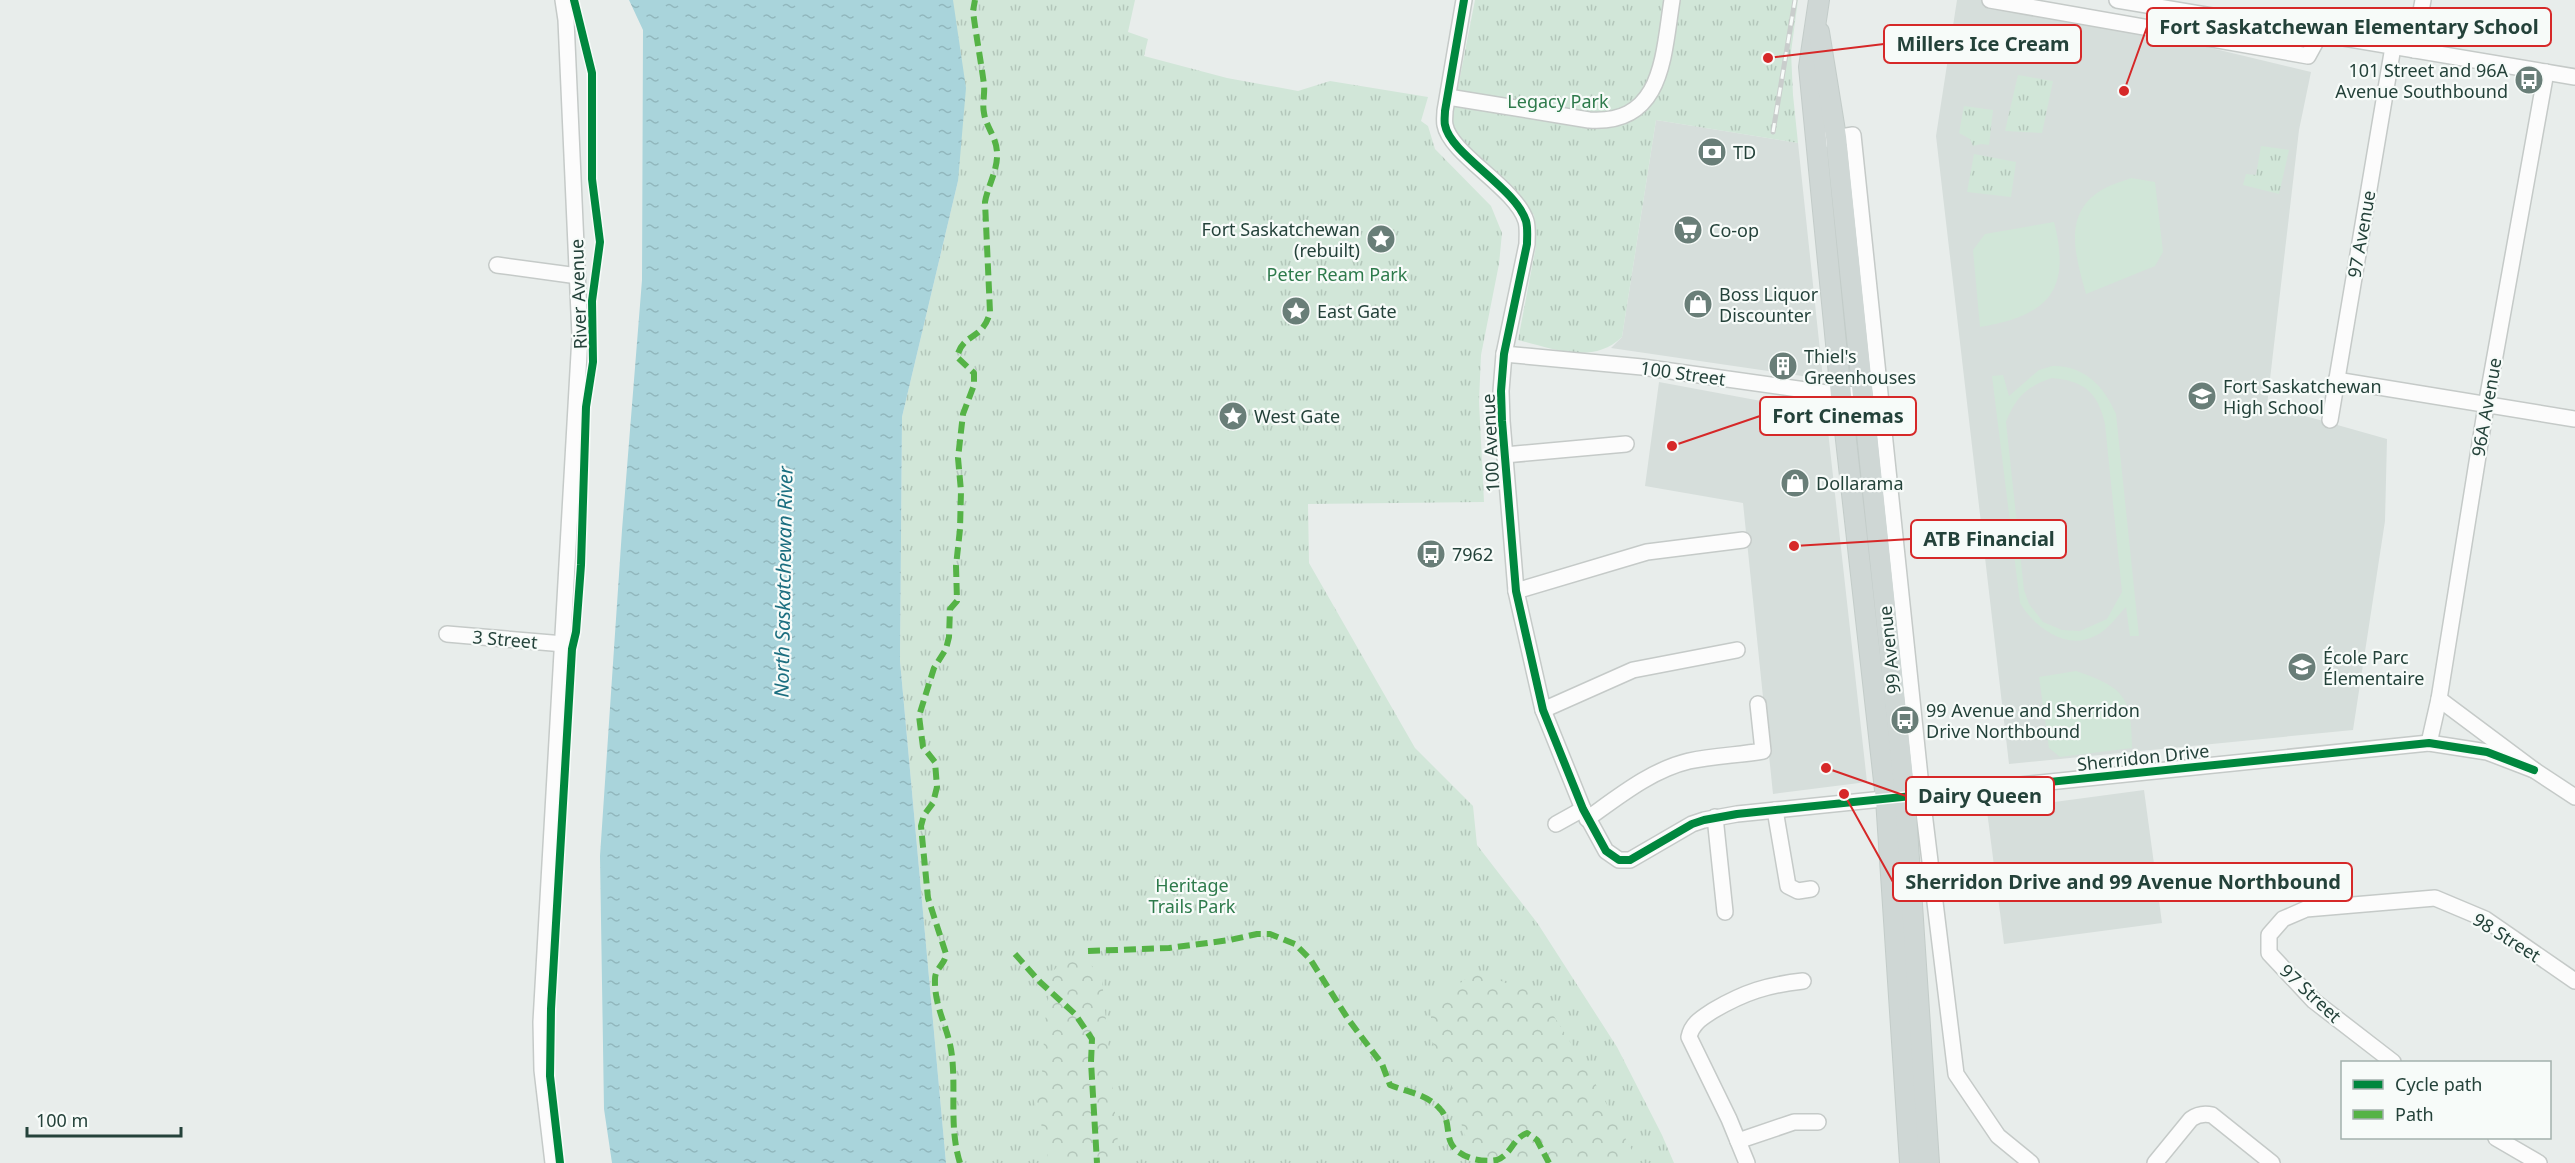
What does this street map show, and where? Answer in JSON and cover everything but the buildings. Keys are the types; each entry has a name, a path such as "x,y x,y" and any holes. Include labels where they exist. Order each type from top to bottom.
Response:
{"main road":[{"name":"99 Avenue","path":"1819,0 1809,67 1841,395 1904,798 1910,1163"},
{"name":"99 Avenue","path":"1817,23 1826,64 1836,137 1904,798 1929,1163"},
{"path":"1927,1137 1942,1163"}],"street":[{"name":"River Avenue","path":"553,1163 542,1070 541,1022 580,336 566,20 563,0"},
{"name":"100 Avenue","path":"1464,0 1445,125 1455,142 1516,204 1526,222 1527,244 1504,354 1502,411 1516,591 1543,710 1585,814 1606,851 1619,860"},
{"path":"1448,97 1482,105 1589,120 1609,122 1624,118 1641,107 1653,89 1663,52 1672,0"},
{"path":"1990,0 2308,56 2320,34"},
{"path":"2117,0 2575,77"},
{"path":"2414,50 2423,0"},
{"name":"97 Avenue","path":"2330,420 2393,47"},
{"name":"96A Avenue","path":"2429,743 2439,699 2486,406 2546,72"},
{"name":"99 Avenue","path":"1836,137 1853,135 1904,798 1956,1074 1998,1136 2031,1163"},
{"path":"1815,141 1836,137"},
{"path":"497,265 578,276"},
{"name":"100 Street","path":"1504,354 1642,367 1841,395 1862,394"},
{"path":"2336,380 2575,419"},
{"path":"1505,455 1626,444"},
{"path":"1516,591 1647,552 1743,540"},
{"name":"3 Street","path":"447,634 564,644"},
{"path":"1543,710 1633,670 1737,650"},
{"name":"Sherridon Drive","path":"2439,699 2534,770 2575,797"},
{"path":"1556,824 1585,814 1641,782 1673,767 1688,762 1763,751 1758,704"},
{"name":"Sherridon Drive","path":"1619,860 1635,858 1675,833 1715,817 2429,743 2487,752 2534,770"},
{"path":"1775,810 1788,886 1798,891 1811,889"},
{"path":"1715,817 1725,912"},
{"name":"98 Street","path":"2434,898 2485,919 2575,981"},
{"name":"97 Street","path":"2392,1061 2314,1001 2269,953 2269,935 2283,919 2306,909 2434,898"},
{"path":"1747,1163 1689,1037 1691,1030 1698,1020 1740,994 1772,984 1803,981"},
{"path":"2155,1163 2191,1119 2206,1114 2212,1115 2272,1163"},
{"path":"1738,1141 1794,1122 1818,1122"},
{"path":"2499,1139 2539,1163"}],"shaded area":[{"path":"1957,0 2011,0 2311,72 2299,130 2267,405 2387,439 2385,521 2353,730 2009,764 1936,136"},
{"path":"1656,120 1798,143 1823,379 1611,348 1622,337"},
{"path":"1659,382 1826,413 1867,782 1773,794 1743,503 1645,486"},
{"path":"2144,790 2162,923 2004,944 1987,811"}],"green space":[{"name":"Heritage Trails Park","path":"953,0 1135,0 1128,32 1148,39 1144,56 1227,78 1298,91 1330,81 1428,97 1421,121 1428,126 1435,149 1491,206 1502,233 1499,264 1481,355 1479,401 1484,502 1308,504 1309,563 1415,748 1473,806 1477,845 1538,924 1617,1047 1674,1163 946,1163 900,661 902,417 958,181"},
{"name":"Legacy Park","path":"1475,0 1798,0 1791,52 1798,143 1656,120 1622,337 1611,346 1598,351 1572,352 1518,340 1536,246 1534,215 1473,156 1455,130 1452,118"},
{"path":"2018,75 2053,81 2042,133 2005,131"},
{"path":"1964,106 1993,110 1989,145 1973,146 1970,139 1959,133"},
{"path":"2261,146 2289,150 2279,194 2243,185 2246,174 2256,175"},
{"path":"1974,154 2016,162 2011,197 1967,192"},
{"path":"2131,178 2155,182 2163,252 2155,266 2086,294 2076,252 2076,225 2080,212 2100,191"},
{"path":"2054,222 2059,246 2059,266 2056,283 2049,296 2038,307 2022,316 1980,327 1973,250 1985,234"},
{"path":"2052,366 2074,369 2083,373 2099,386 2116,414 2139,636 2130,636 2126,607 2100,633 2084,640 2073,641 2042,628 2020,603 1992,376 2003,375 2009,396 2039,370","holes":["2052,378 2081,385 2088,390 2094,396 2102,413 2122,592 2107,619 2080,631 2062,630 2043,622 2029,604 2024,590 2006,422 2013,406 2029,389"]},
{"path":"2076,671 2105,683 2122,696 2130,716 2132,748 2060,757 2049,748 2039,677"},
{"path":"1067,957 1088,961 1102,980 1120,1163 1049,1163 1041,1123 1031,1092 1042,1074 1045,1022 1052,972"},
{"path":"1477,970 1510,985 1529,981 1540,994 1589,1072 1639,1163 1476,1163 1463,1130 1452,1088 1431,1038 1431,1013 1439,992 1454,988"}],"water":[{"name":"North Saskatchewan River","path":"629,0 953,0 966,88 958,181 902,417 900,661 946,1163 612,1163 604,1109 600,856 642,280 643,30"}],"railway":[{"path":"1773,132 1795,0"}],"marked path":[{"path":"960,1163 955,1137 952,1056 935,989 935,975 946,954 928,898 921,826 924,815 933,803 937,787 935,762 923,747 919,716 934,668 946,649 950,609 957,601 956,566 961,491 958,458 963,414 974,385 974,373 957,357 968,339 983,328 990,312 985,202 996,165 997,153 983,110 984,85 973,11 975,0"},
{"path":"1088,951 1169,948 1257,934 1270,934 1295,944 1310,959 1348,1019 1382,1064 1390,1085 1423,1097 1440,1109 1447,1122 1454,1148 1465,1156 1478,1160 1497,1160 1502,1158 1518,1139 1527,1133 1537,1140 1549,1163"},
{"path":"1015,954 1040,982 1075,1014 1092,1039 1091,1062 1097,1163"}],"cycle path":[{"path":"560,1163 550,1076 551,1009 572,649 576,632 581,565 586,407 593,362 592,301 600,242 592,179 592,73 574,0"},
{"path":"1464,0 1445,111 1445,125 1458,148 1510,196 1520,209 1527,227 1527,244 1504,354 1501,391 1516,591 1543,710 1583,809 1606,851 1619,860 1630,860 1692,824 1737,814 2429,743 2487,752 2534,770"}],"place":[{"name":"Millers Ice Cream","path":"1768,58"},
{"name":"101 Street and 96A Avenue Southbound","path":"2529,80"},
{"name":"Fort Saskatchewan Elementary School","path":"2124,91"},
{"name":"TD","path":"1712,152"},
{"name":"Co-op","path":"1688,230"},
{"name":"Fort Saskatchewan (rebuilt)","path":"1381,239"},
{"name":"Boss Liquor Discounter","path":"1698,304"},
{"name":"East Gate","path":"1296,311"},
{"name":"Thiel's Greenhouses","path":"1783,366"},
{"name":"Fort Saskatchewan High School","path":"2202,396"},
{"name":"West Gate","path":"1233,416"},
{"name":"Fort Cinemas","path":"1672,446"},
{"name":"Dollarama","path":"1795,483"},
{"name":"ATB Financial","path":"1794,546"},
{"name":"7962","path":"1431,554"},
{"name":"École Parc Élementaire","path":"2302,667"},
{"name":"99 Avenue and Sherridon Drive Northbound","path":"1905,720"},
{"name":"Dairy Queen","path":"1826,768"},
{"name":"Sherridon Drive and 99 Avenue Northbound","path":"1844,794"}],"park label":[{"name":"Peter Ream Park","path":"1337,274"}]}
